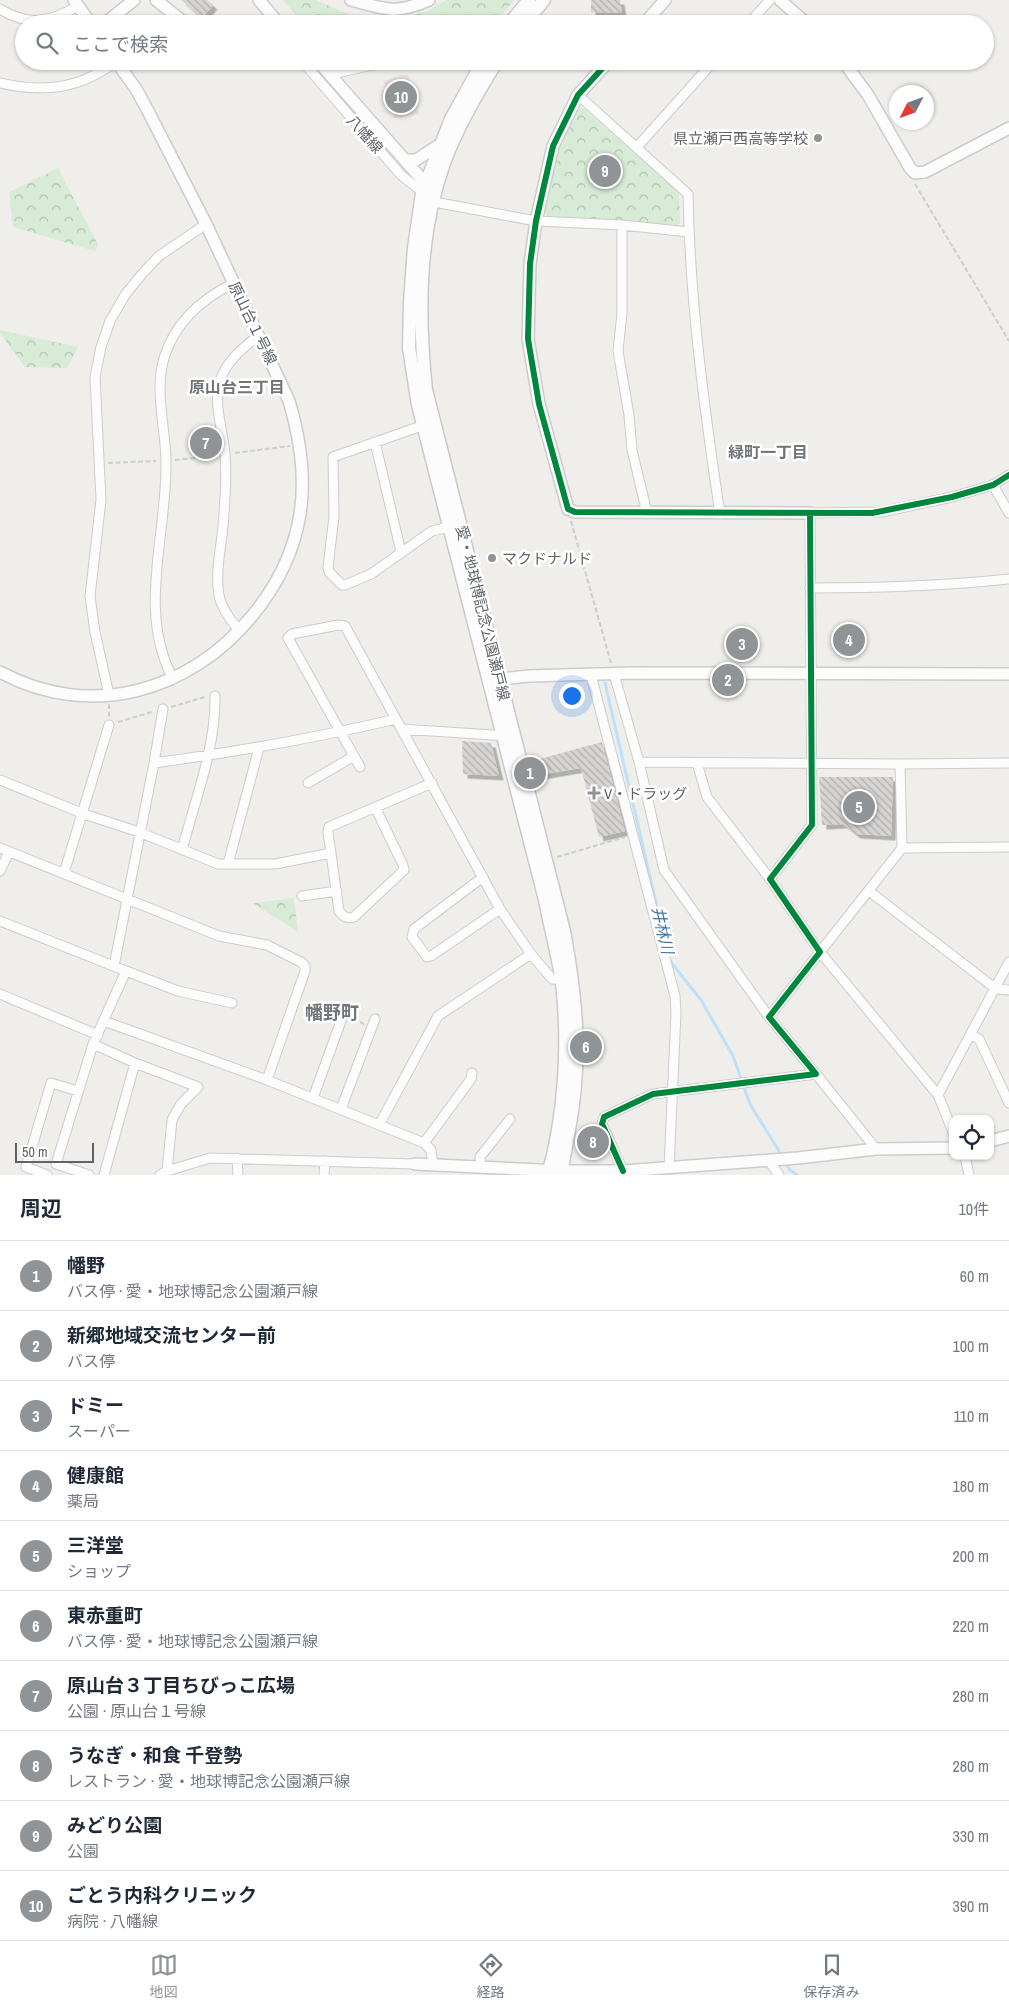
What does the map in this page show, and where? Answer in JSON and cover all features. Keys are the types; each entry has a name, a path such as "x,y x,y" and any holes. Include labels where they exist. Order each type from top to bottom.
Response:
{"main road":[{"path":"516,15 529,0"},
{"path":"532,15 544,0"},
{"name":"愛・地球博記念公園瀬戸線","path":"478,70 442,143 414,248 409,348 413,379 428,423 494,680 545,900 567,981"},
{"name":"愛・地球博記念公園瀬戸線","path":"430,193 477,94 492,70"},
{"name":"愛・地球博記念公園瀬戸線","path":"428,423 449,526 494,680"},
{"name":"愛・地球博記念公園瀬戸線","path":"508,736 546,861 564,931 567,981 565,1062 554,1173"}],"street":[{"path":"115,15 134,0"},
{"path":"156,0 175,15"},
{"path":"259,0 272,15"},
{"path":"351,0 390,10 412,8 429,0"},
{"path":"652,15 665,0"},
{"path":"756,15 770,0"},
{"path":"780,0 797,15"},
{"path":"61,15 76,3 85,15"},
{"path":"0,9 15,16"},
{"path":"0,83 28,89 60,86 79,82 102,70"},
{"name":"原山台１号線","path":"0,672 46,691 88,697 134,692 173,679 210,657 240,631 267,598 286,559 300,514 302,470 300,445 289,401 206,224 144,103 123,70"},
{"name":"八幡線","path":"310,70 401,175 430,193"},
{"name":"八幡線","path":"326,70 406,160 430,193"},
{"path":"331,76 355,70"},
{"path":"601,70 578,95 553,146 536,221 530,264 528,339 539,404 568,509 575,512 720,514 882,512 952,497 993,485 1009,475"},
{"path":"637,147 706,70"},
{"path":"850,70 868,95 913,172 920,174 925,172 1009,128"},
{"path":"578,95 686,190 688,194 696,340 720,514"},
{"path":"406,160 416,160 442,143"},
{"path":"430,193 536,221 622,225 689,232"},
{"path":"109,695 95,632 90,596 100,500 100,463 95,377 100,347 110,321 125,295 148,268 160,256 206,224"},
{"path":"622,225 622,313 618,351 629,415 632,450 646,513"},
{"path":"173,679 165,664 158,633 154,589 166,502 166,460 160,382 164,358 174,332 192,311 214,293 234,283"},
{"path":"240,631 229,618 219,597 217,575 223,525 225,454 218,398 220,381 227,366 238,352 259,336"},
{"path":"428,423 332,457 334,516 329,572 342,585 345,585 371,574 432,531 449,526"},
{"path":"375,442 401,552"},
{"path":"993,485 1009,513"},
{"path":"770,879 812,826 810,513"},
{"path":"810,588 886,588 964,584 1009,579"},
{"path":"360,767 288,638 292,634 338,625 344,626 500,909 531,954 552,979 567,981"},
{"path":"494,680 530,676 614,674 1009,674"},
{"path":"614,674 640,762 664,870 769,1017 876,1149"},
{"path":"591,675 675,996 676,1013 669,1168"},
{"path":"182,850 207,756 215,709 215,696"},
{"path":"114,966 163,709"},
{"path":"154,763 259,748 396,719"},
{"path":"64,873 84,814 110,725"},
{"path":"401,729 508,736"},
{"path":"228,864 259,748"},
{"path":"308,783 354,756"},
{"path":"640,762 811,764 1009,763"},
{"path":"697,763 707,797 770,879 820,952 938,1095 949,1122"},
{"path":"769,1017 902,848 900,764"},
{"path":"0,780 84,814 139,832 218,864 275,864 331,852"},
{"path":"374,807 404,870 354,917 349,918 343,916 339,911 329,827 374,807 432,783"},
{"path":"902,848 1009,847"},
{"path":"0,848 219,936 272,946 301,962 305,966 267,1080"},
{"path":"0,871 9,852"},
{"path":"483,877 414,929 412,937 427,957 432,956 500,909"},
{"path":"302,896 337,891"},
{"path":"869,891 996,989 1009,990"},
{"path":"0,921 178,991 232,1003"},
{"path":"379,1125 438,1016 531,954"},
{"path":"938,1095 1009,962"},
{"path":"51,1175 93,1044 126,971"},
{"path":"0,994 98,1035"},
{"path":"313,1098 344,1012"},
{"path":"104,1021 267,1080 424,1143 431,1150 433,1165"},
{"path":"341,1109 373,1023"},
{"path":"971,1035 979,1039 1009,1102"},
{"path":"93,1044 135,1063 198,1087 181,1104 172,1120 163,1173 210,1158 415,1164 554,1173 669,1168 798,1158 876,1149 949,1148"},
{"path":"104,1175 135,1063"},
{"path":"424,1143 471,1078 472,1073"},
{"path":"623,1170 616,1159 602,1124 604,1117 653,1094 757,1083 816,1074"},
{"path":"47,1175 26,1168 51,1084 78,1091"},
{"path":"481,1167 480,1157 510,1119"},
{"path":"994,1140 1009,1136"},
{"path":"237,1158 238,1175"},
{"path":"770,1160 779,1175"},
{"path":"965,1160 969,1175"},
{"path":"324,1175 325,1161"},
{"path":"56,1164 89,1175"}],"path":[{"path":"913,172 914,184 1009,341"},
{"path":"100,463 166,460 300,445"},
{"path":"568,509 614,674"},
{"path":"109,695 110,725"},
{"path":"546,861 633,835"},
{"path":"344,1012 373,1023"}],"shaded area":[{"path":"408,74 419,114 395,118 383,81"}],"green space":[{"path":"283,0 316,0 345,13 355,15 296,15"},
{"path":"446,0 514,0 502,15 413,15 430,10"},
{"path":"583,108 679,192 680,223 677,226 547,216 545,214 559,149 579,110"},
{"path":"58,168 98,245 95,251 13,227 9,192"},
{"path":"0,330 78,347 67,368 25,367 0,333"},
{"path":"218,431 220,453 195,455 192,433"},
{"path":"294,898 298,932 253,903"}],"building":[{"path":"181,0 207,0 213,5 205,15 198,15"},
{"path":"591,0 620,0 622,13 591,12"},
{"path":"462,741 491,743 499,776 463,774"},
{"path":"602,742 625,831 599,837 581,768 540,775 536,760"},
{"path":"819,777 893,777 891,836 856,834 843,824 822,825"}],"waterway":[{"name":"井林川","path":"605,683 667,950"},
{"name":"井林川","path":"670,961 701,1000 733,1056 750,1104 782,1156"},
{"name":"井林川","path":"785,1161 789,1169 797,1175"}],"cycle path":[{"path":"601,70 578,95 553,146 536,221 530,264 528,339 539,404 568,509 575,512 872,513 952,497 993,485 1009,475"},
{"path":"623,1171 602,1124 604,1117 653,1094 816,1074 769,1017 820,952 770,879 812,825 810,513"}],"place":[{"name":"ごとう内科クリニック","path":"401,97"},
{"name":"県立瀬戸西高等学校","path":"818,138"},
{"name":"みどり公園","path":"605,171"},
{"name":"原山台３丁目ちびっこ広場","path":"206,443"},
{"name":"マクドナルド","path":"492,558"},
{"name":"健康館","path":"849,640"},
{"name":"ドミー","path":"742,644"},
{"name":"新郷地域交流センター前","path":"728,680"},
{"name":"幡野","path":"530,773"},
{"name":"V・ドラッグ","path":"594,793"},
{"name":"三洋堂","path":"859,807"},
{"name":"東赤重町","path":"586,1047"},
{"name":"うなぎ・和食 千登勢","path":"593,1142"}],"district":[{"name":"原山台三丁目","path":"237,387"},
{"name":"緑町一丁目","path":"768,452"},
{"name":"幡野町","path":"332,1012"}]}
